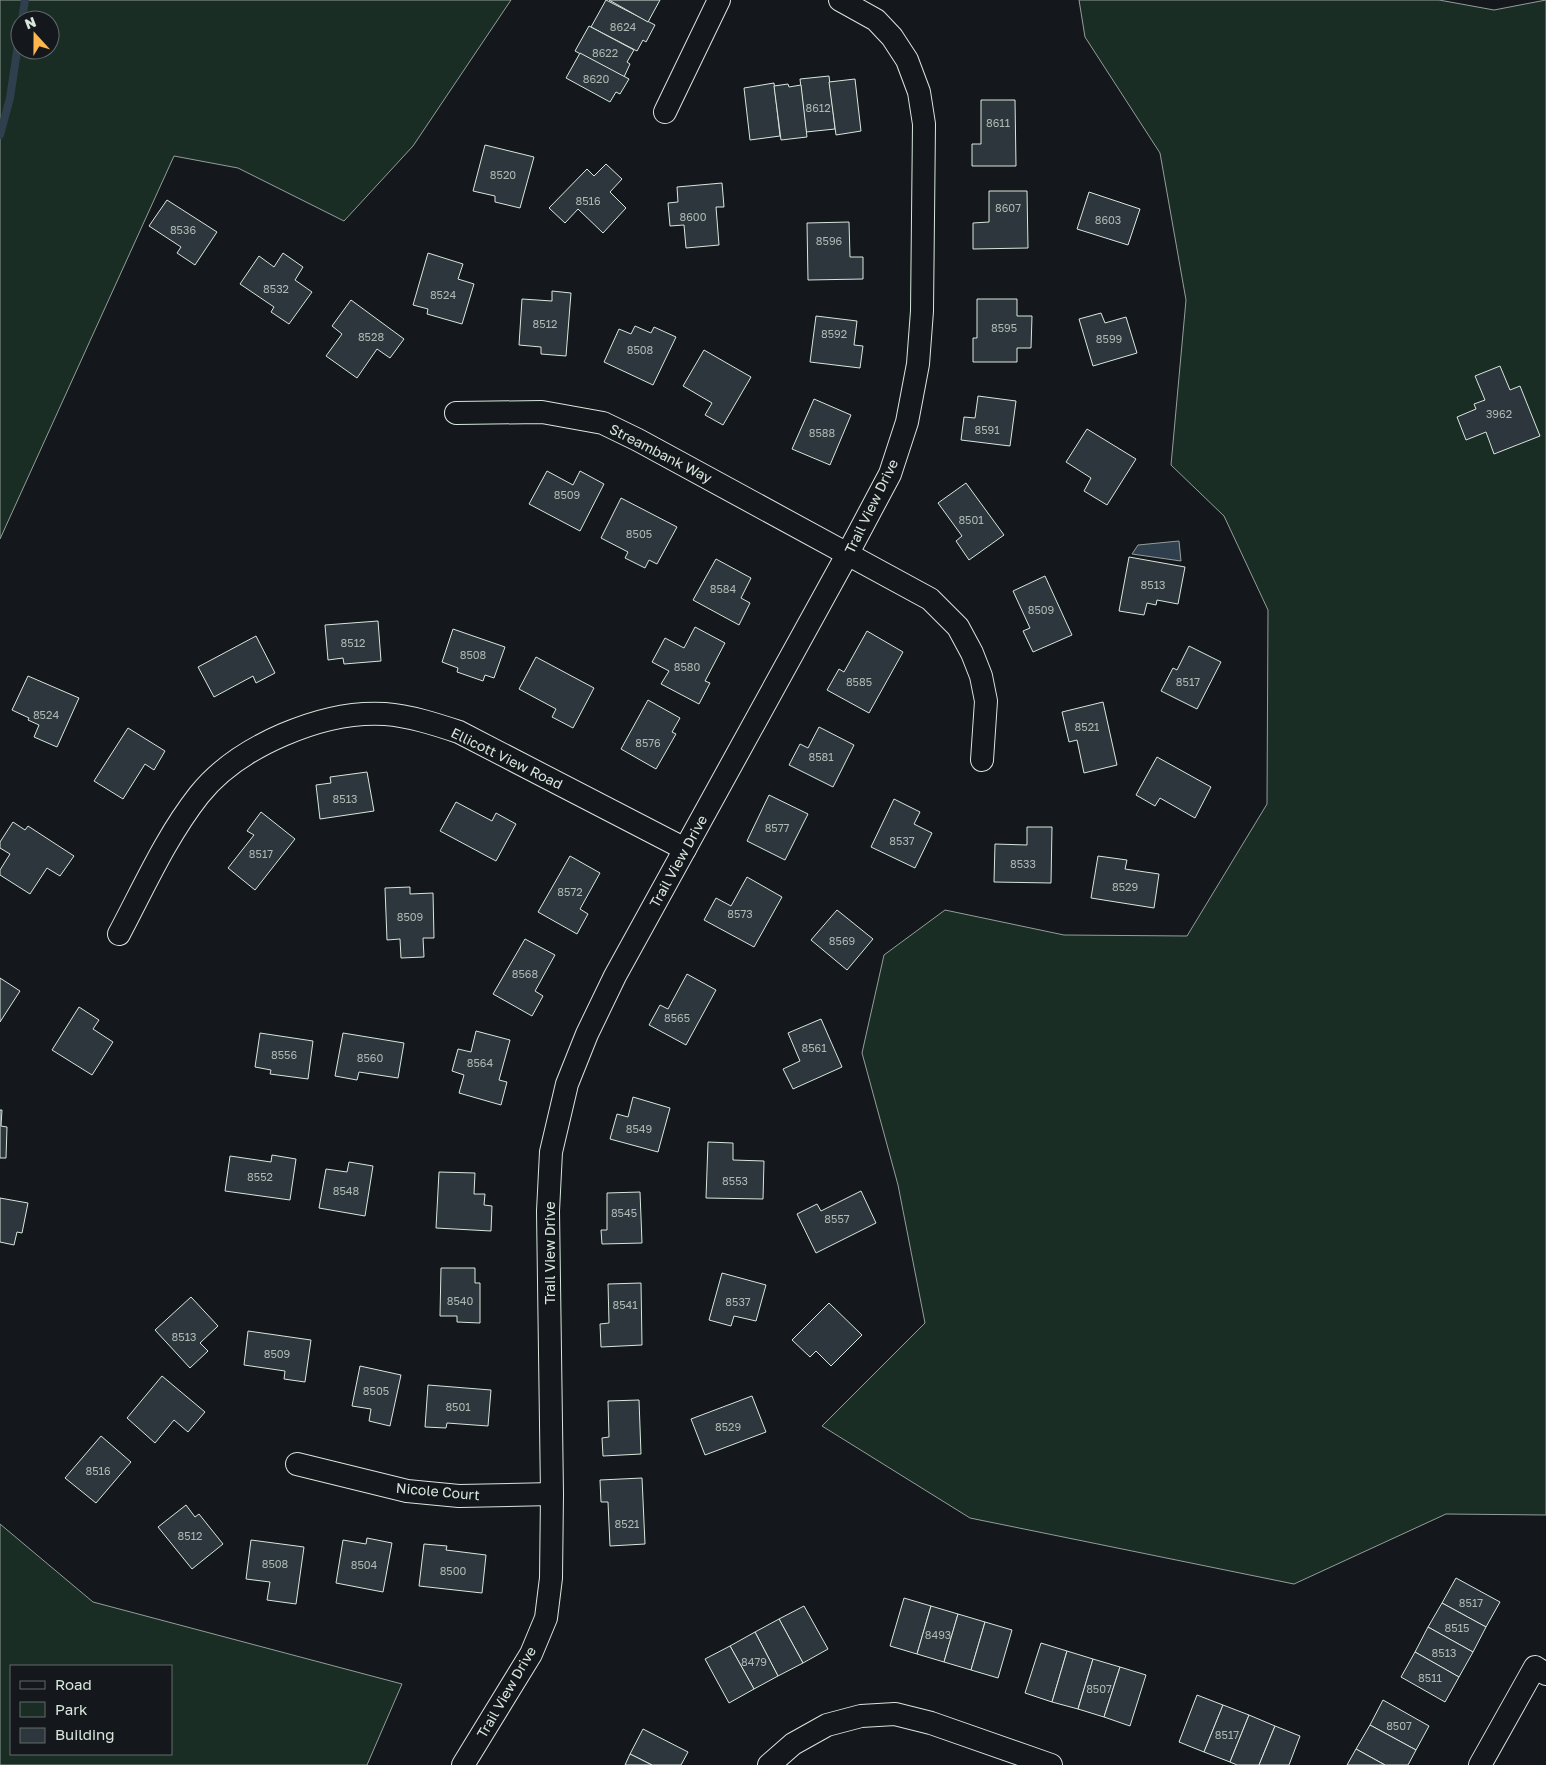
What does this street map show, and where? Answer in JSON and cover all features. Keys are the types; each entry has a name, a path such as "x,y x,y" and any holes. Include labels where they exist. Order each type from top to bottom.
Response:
{"street":[{"path":"665,112 719,0"},
{"name":"Trail View Drive","path":"463,1765 531,1654 546,1618 552,1578 548,1211 551,1152 567,1084 587,1034 615,976 890,474 907,422 918,364 923,271 924,124 919,92 907,60 892,37 876,20 840,0"},
{"name":"Streambank Way","path":"456,413 542,412 603,423 848,553 930,599 958,627 972,653 981,676 986,700 982,760"},
{"name":"Ellicott View Road","path":"119,934 179,823 200,794 230,765 265,743 304,726 346,716 385,714 422,720 459,732 685,849"},
{"name":"Nicole Court","path":"297,1464 407,1491 459,1496 552,1494"},
{"path":"1480,1765 1535,1667 1546,1674"},
{"path":"769,1765 793,1744 827,1725 861,1716 895,1714 932,1723 1051,1765"}],"green space":[{"path":"0,0 511,0 413,146 344,221 238,168 174,156 0,539"},
{"path":"1079,0 1439,0 1494,10 1546,0 1546,1515 1446,1514 1294,1584 970,1518 822,1426 925,1323 898,1185 862,1053 884,955 945,910 1064,935 1187,936 1267,804 1268,610 1224,516 1171,465 1186,300 1160,153 1085,37"},
{"path":"0,1524 93,1602 402,1684 367,1765 0,1765"}],"water":[{"path":"1179,541 1181,561 1132,554 1138,545"}],"building":[{"path":"606,0 655,25 646,42 643,40 637,51 591,27"},
{"path":"609,0 660,0 648,22"},
{"path":"589,26 634,50 627,62 630,64 624,77 575,51"},
{"path":"580,53 629,79 620,94 616,92 610,102 566,78"},
{"path":"829,76 835,129 806,132 800,79"},
{"path":"855,79 861,131 836,135 829,82"},
{"path":"774,83 780,136 750,140 744,88"},
{"path":"788,84 789,87 801,85 807,137 781,140 774,86"},
{"path":"981,100 1015,100 1016,166 972,166 972,144 981,144"},
{"path":"485,145 534,157 520,208 495,202 495,196 473,191"},
{"path":"606,164 622,179 610,192 626,208 603,233 578,209 565,223 549,208 587,169 594,176"},
{"path":"722,183 724,207 716,207 719,245 686,248 684,225 670,226 668,203 678,202 677,187"},
{"path":"989,191 1027,191 1028,248 973,249 973,223 989,222"},
{"path":"1089,192 1140,209 1128,245 1077,229"},
{"path":"167,200 217,232 195,265 177,253 181,247 149,226"},
{"path":"849,222 850,257 863,257 863,279 808,280 807,223"},
{"path":"283,253 303,267 295,280 312,292 289,324 271,312 274,307 240,284 259,256 274,267"},
{"path":"428,253 463,264 458,279 474,284 462,324 427,314 428,309 413,305"},
{"path":"552,291 571,293 566,356 541,354 541,347 519,345 522,299 552,301"},
{"path":"977,299 1017,299 1017,316 1032,316 1031,348 1017,348 1017,362 973,362 973,338 977,338"},
{"path":"351,300 404,339 390,358 377,349 357,378 326,356 342,334 332,326"},
{"path":"1101,313 1105,323 1126,317 1137,353 1093,366 1079,319"},
{"path":"816,316 857,321 854,345 863,346 860,368 810,362"},
{"path":"635,326 651,333 654,327 676,337 653,385 604,362 619,329 631,334"},
{"path":"704,350 751,377 723,425 705,415 712,403 683,386"},
{"path":"1500,366 1510,390 1520,386 1540,436 1494,454 1486,432 1466,440 1457,417 1476,409 1474,404 1485,400 1475,376"},
{"path":"978,396 1016,401 1010,446 961,440 964,417 975,418"},
{"path":"814,399 851,415 830,465 792,449"},
{"path":"1087,429 1136,459 1107,505 1084,491 1091,478 1066,462"},
{"path":"547,471 573,485 580,471 604,484 580,531 529,504"},
{"path":"966,483 1004,535 969,560 956,541 962,536 938,503"},
{"path":"621,498 677,527 657,564 649,560 645,568 625,558 628,552 601,538"},
{"path":"1129,557 1185,567 1178,604 1157,600 1156,605 1147,603 1144,615 1119,611"},
{"path":"716,559 751,578 741,598 750,603 739,625 693,600"},
{"path":"1045,576 1072,635 1033,652 1023,631 1030,628 1013,591"},
{"path":"378,621 381,661 344,664 343,658 328,660 325,625"},
{"path":"695,627 725,643 705,681 710,683 699,704 661,684 669,671 652,662 665,638 684,648"},
{"path":"453,629 505,647 494,678 485,675 483,681 457,672 458,668 442,662"},
{"path":"867,631 903,652 869,713 827,690 839,669 844,672"},
{"path":"256,636 275,673 256,683 253,676 214,697 198,667"},
{"path":"1189,646 1221,662 1197,709 1161,691 1173,668 1177,670"},
{"path":"536,657 594,688 573,728 552,717 556,709 519,689"},
{"path":"28,676 79,698 57,747 34,737 39,725 12,710"},
{"path":"648,700 680,718 672,732 676,734 656,769 621,749"},
{"path":"1103,702 1117,765 1084,773 1077,740 1069,742 1062,712"},
{"path":"819,727 854,745 833,787 789,765 800,744 808,748"},
{"path":"128,728 165,751 154,770 145,764 123,799 94,781"},
{"path":"1157,757 1211,787 1195,818 1160,798 1155,806 1136,795"},
{"path":"367,772 374,811 320,819 316,785 331,783 330,777"},
{"path":"769,795 808,814 785,860 747,841"},
{"path":"894,799 920,812 914,824 932,833 915,868 871,847"},
{"path":"456,802 492,821 496,813 516,824 496,861 440,831"},
{"path":"261,812 295,839 255,890 228,868 254,835 247,831"},
{"path":"13,822 25,830 28,826 74,856 60,876 47,868 30,894 0,875 0,870 10,854 0,848 0,842"},
{"path":"1027,827 1052,827 1051,883 994,882 995,844 1027,845"},
{"path":"570,856 600,873 580,909 588,914 577,934 538,912"},
{"path":"1098,856 1127,860 1125,869 1159,874 1154,908 1091,898"},
{"path":"747,877 782,897 754,947 704,920 716,898 731,906"},
{"path":"410,887 410,894 433,893 434,938 423,938 424,957 401,958 400,939 387,940 385,888"},
{"path":"837,910 873,939 847,970 811,940"},
{"path":"525,939 555,955 535,991 543,996 532,1016 493,994"},
{"path":"687,974 716,990 686,1045 649,1025 660,1005 668,1009"},
{"path":"0,978 20,991 0,1022"},
{"path":"79,1007 99,1020 93,1029 113,1042 92,1075 52,1050"},
{"path":"821,1019 842,1067 793,1089 783,1069 800,1061 788,1033"},
{"path":"476,1031 510,1040 499,1080 507,1082 501,1105 459,1093 464,1075 452,1071 458,1049 471,1052"},
{"path":"260,1033 313,1041 308,1079 270,1074 271,1070 255,1067"},
{"path":"343,1033 404,1043 398,1078 359,1072 357,1080 335,1076"},
{"path":"633,1097 670,1108 658,1152 610,1139 617,1114 628,1117"},
{"path":"0,1110 2,1110 1,1126 7,1127 6,1158 0,1158"},
{"path":"708,1142 733,1143 733,1160 764,1161 763,1199 706,1198"},
{"path":"272,1155 296,1159 290,1200 225,1191 230,1156 271,1162"},
{"path":"349,1162 373,1166 365,1216 319,1208 326,1169 347,1172"},
{"path":"439,1172 475,1173 474,1194 485,1194 484,1205 492,1206 491,1231 436,1228"},
{"path":"861,1191 876,1223 816,1253 797,1214 817,1204 821,1211"},
{"path":"640,1192 642,1243 602,1244 601,1230 607,1230 607,1193"},
{"path":"0,1198 28,1203 22,1233 17,1232 14,1245 0,1242"},
{"path":"441,1268 475,1268 475,1283 480,1283 480,1323 457,1322 457,1316 440,1316"},
{"path":"722,1273 766,1285 756,1321 734,1316 731,1326 709,1320"},
{"path":"641,1283 642,1345 601,1347 600,1324 609,1323 608,1284"},
{"path":"191,1297 218,1326 200,1343 208,1351 190,1368 155,1330"},
{"path":"829,1303 862,1335 831,1366 816,1351 810,1357 792,1340"},
{"path":"248,1331 311,1340 305,1382 284,1379 285,1371 244,1365"},
{"path":"360,1366 401,1375 390,1426 369,1421 371,1409 352,1406"},
{"path":"162,1376 205,1412 188,1432 174,1420 155,1443 127,1418"},
{"path":"428,1385 491,1390 488,1426 447,1423 446,1428 425,1427"},
{"path":"752,1396 766,1432 705,1455 691,1419"},
{"path":"639,1400 641,1454 603,1456 602,1438 609,1437 608,1401"},
{"path":"101,1436 131,1462 96,1503 65,1478"},
{"path":"642,1478 645,1544 610,1546 608,1502 601,1502 600,1480"},
{"path":"186,1505 195,1517 199,1514 223,1544 192,1569 158,1527"},
{"path":"367,1538 392,1543 383,1592 336,1583 343,1540 366,1544"},
{"path":"251,1540 304,1547 296,1604 267,1600 270,1582 246,1579"},
{"path":"424,1544 447,1546 446,1550 486,1555 482,1593 419,1586"},
{"path":"1456,1578 1500,1602 1486,1627 1442,1603"},
{"path":"904,1598 931,1606 917,1654 890,1646"},
{"path":"1442,1603 1486,1627 1473,1652 1428,1627"},
{"path":"804,1606 828,1649 803,1663 779,1619"},
{"path":"931,1606 958,1614 944,1662 917,1654"},
{"path":"958,1614 985,1622 971,1670 944,1662"},
{"path":"779,1619 803,1663 778,1676 755,1632"},
{"path":"985,1622 1012,1630 998,1678 971,1670"},
{"path":"1428,1627 1473,1652 1459,1677 1415,1652"},
{"path":"755,1632 778,1676 754,1689 730,1646"},
{"path":"1041,1643 1067,1651 1052,1702 1025,1693"},
{"path":"730,1646 754,1689 729,1703 705,1659"},
{"path":"1067,1651 1093,1659 1078,1709 1052,1702"},
{"path":"1415,1652 1459,1677 1445,1702 1401,1677"},
{"path":"1093,1659 1120,1667 1104,1717 1078,1709"},
{"path":"1120,1667 1146,1675 1130,1726 1104,1717"},
{"path":"1197,1695 1223,1705 1204,1752 1179,1742"},
{"path":"1383,1700 1429,1726 1416,1750 1370,1725"},
{"path":"1223,1705 1249,1715 1230,1762 1204,1752"},
{"path":"1249,1715 1275,1726 1259,1765 1237,1765 1230,1762"},
{"path":"1370,1725 1416,1750 1408,1765 1385,1765 1356,1749"},
{"path":"1275,1726 1300,1736 1289,1765 1259,1765"},
{"path":"643,1729 688,1752 681,1765 652,1765 630,1754"},
{"path":"1356,1749 1385,1765 1347,1765"},
{"path":"630,1754 652,1765 625,1765"}],"waterway":[{"path":"24,10 25,0"},
{"path":"0,135 10,98 16,60"}]}
